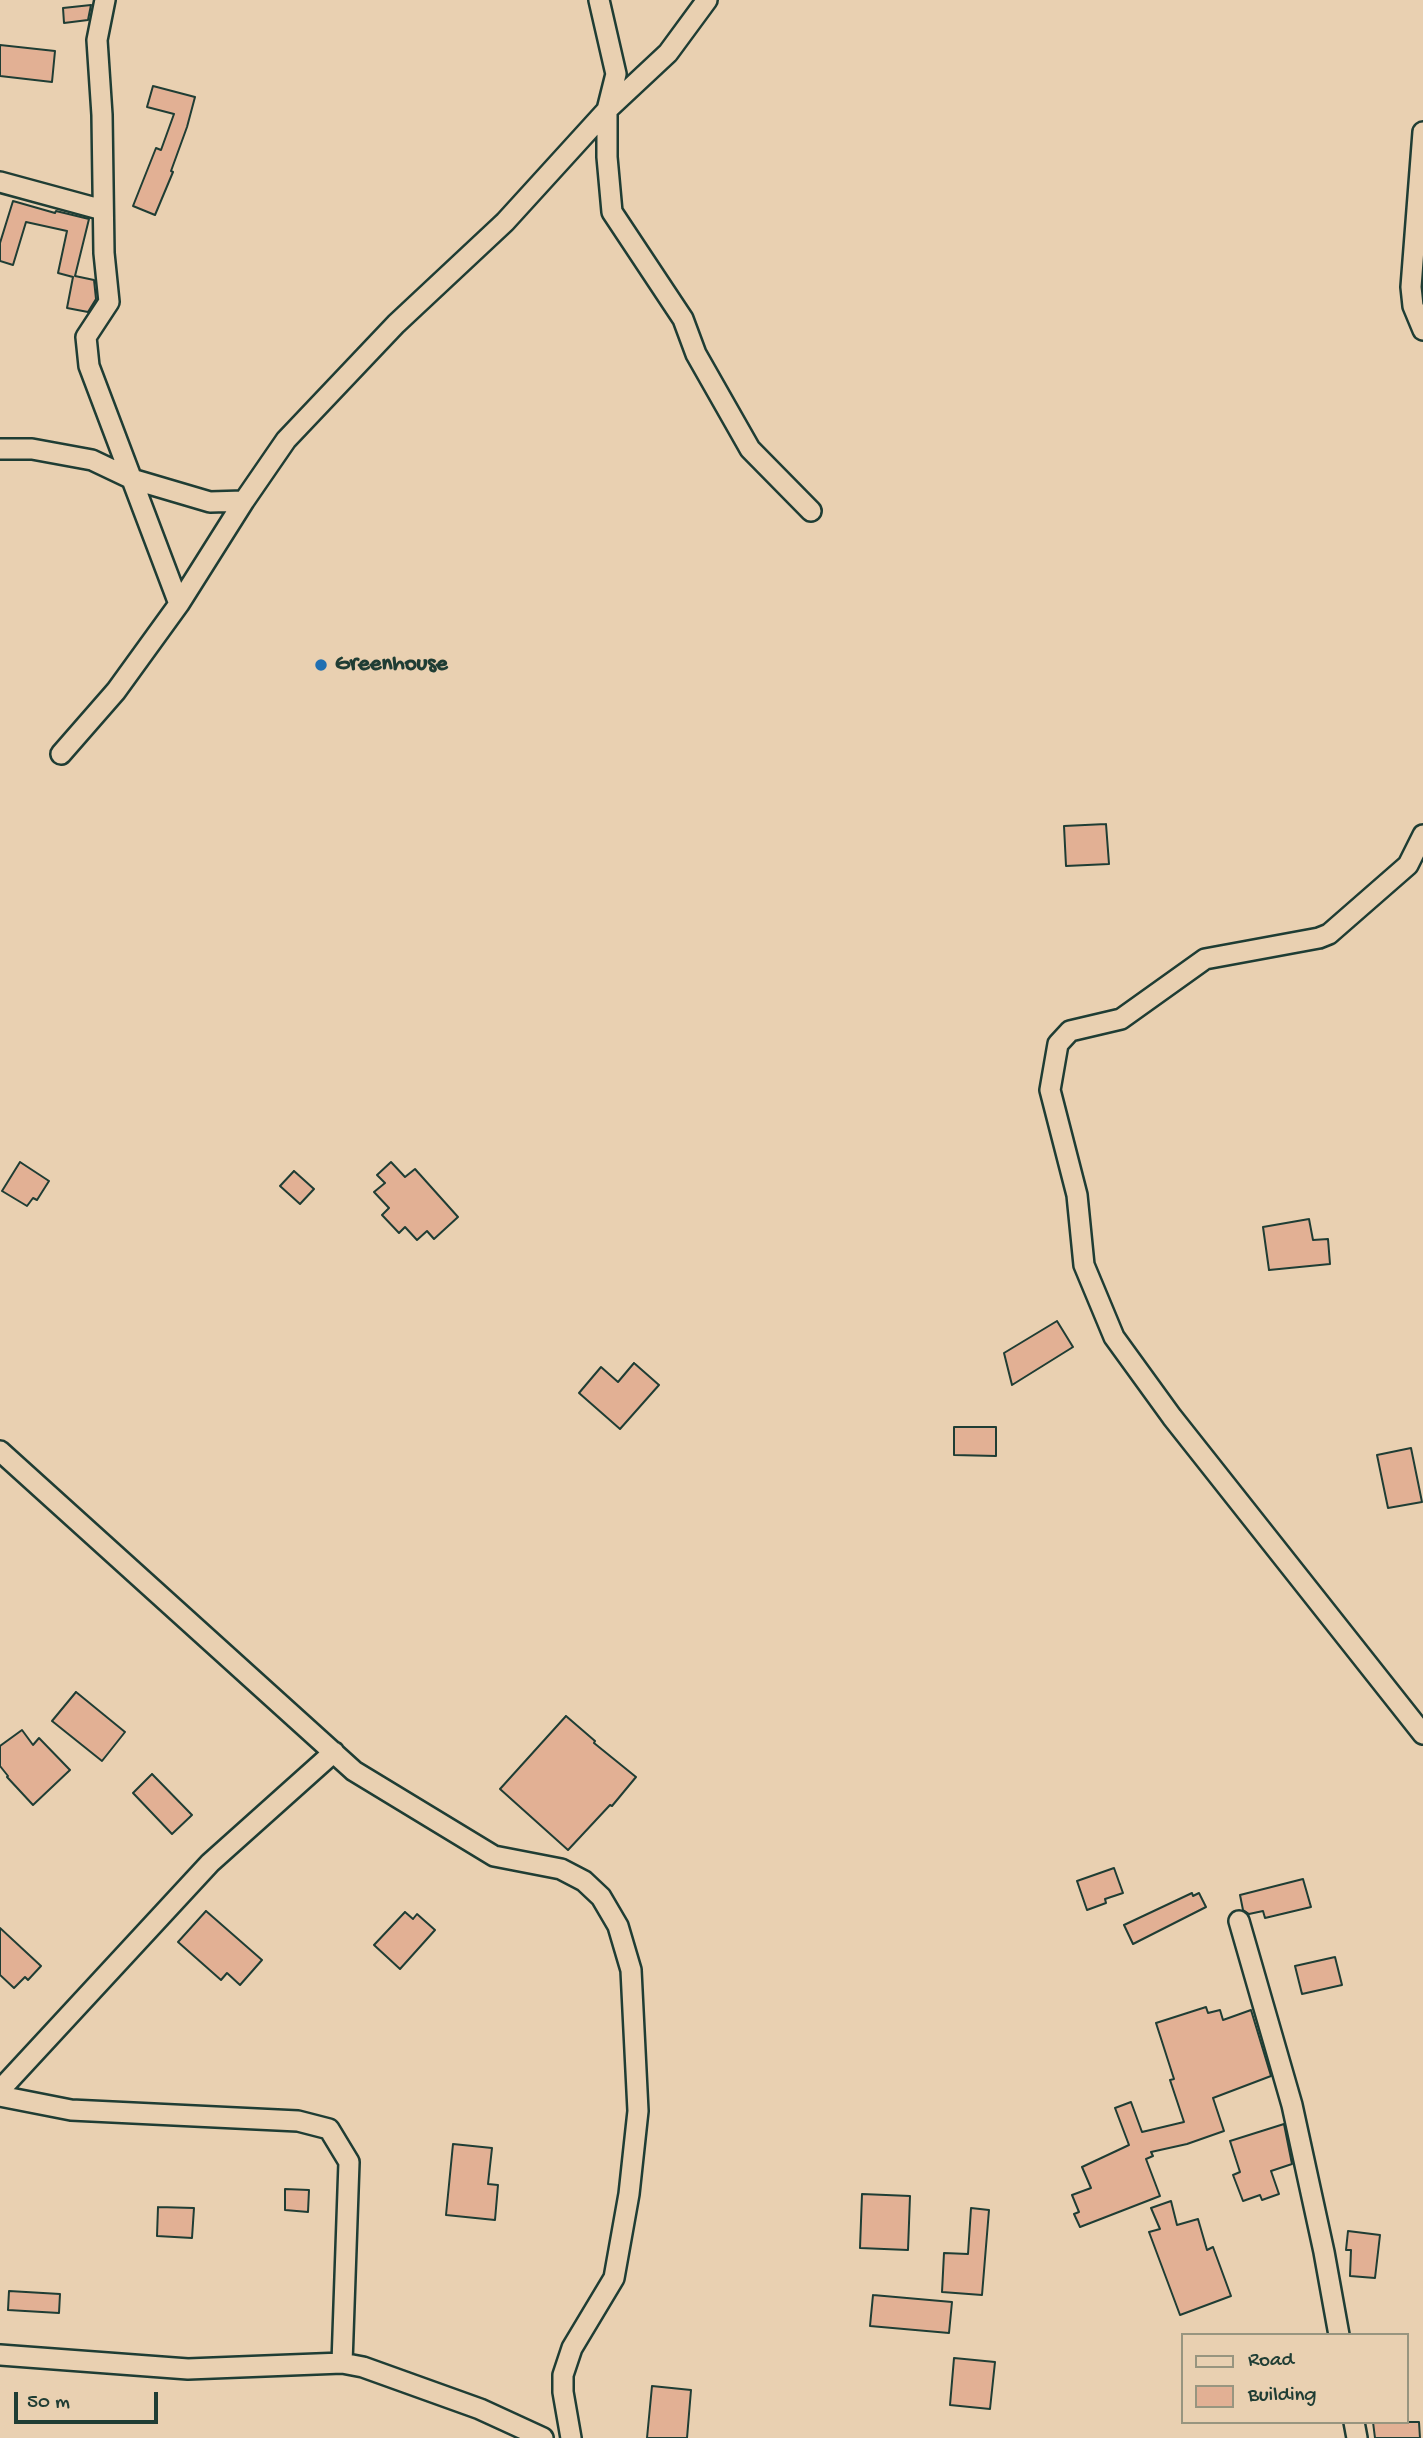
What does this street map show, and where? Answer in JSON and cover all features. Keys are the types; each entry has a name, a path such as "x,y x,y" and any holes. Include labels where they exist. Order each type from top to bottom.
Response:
{"street":[{"path":"105,0 97,40 109,302 86,337 89,366 179,604"},
{"path":"599,0 616,74 607,110 607,157 612,212 683,319 696,354 750,449 811,511"},
{"path":"61,754 116,691 179,604 286,440 396,324 505,222 607,110 668,53 707,0"},
{"path":"1423,132 1411,287 1413,306 1423,330"},
{"path":"0,182 103,210"},
{"path":"0,449 32,449 92,460 132,479 209,502 244,501"},
{"path":"1423,835 1408,865 1329,934 1205,959 1121,1019 1070,1031 1058,1044 1050,1090 1077,1195 1084,1265 1114,1337 1180,1428 1423,1734"},
{"path":"0,1451 354,1771 494,1856 561,1869 584,1881 601,1897 618,1926 631,1970 638,2111 629,2194 614,2278 572,2348 564,2367 563,2392 571,2438"},
{"path":"0,2090 210,1863 334,1752"},
{"path":"1239,1921 1292,2105 1339,2333"},
{"path":"0,2095 71,2110 298,2120 329,2129 349,2162 342,2363"},
{"path":"0,2355 188,2369 342,2363 363,2367 480,2409 543,2438"}],"building":[{"path":"91,5 88,20 64,23 63,8"},
{"path":"0,45 55,51 52,82 0,76"},
{"path":"153,86 195,97 171,171 173,172 155,215 133,206 156,148 161,150 174,114 147,107"},
{"path":"13,201 89,219 75,276 94,280 96,299 88,312 67,308 73,277 58,273 67,231 26,222 13,265 0,261 0,243"},
{"path":"1106,824 1109,864 1066,866 1064,826"},
{"path":"20,1162 49,1181 37,1200 33,1198 27,1206 2,1191"},
{"path":"391,1162 405,1177 415,1169 458,1217 434,1239 427,1231 417,1240 405,1227 399,1233 382,1215 389,1208 374,1192 385,1183 377,1175"},
{"path":"294,1171 314,1189 300,1204 280,1186"},
{"path":"1309,1219 1313,1240 1328,1239 1330,1264 1269,1270 1263,1227"},
{"path":"1057,1321 1073,1347 1012,1385 1004,1353"},
{"path":"634,1363 659,1385 620,1429 579,1393 601,1367 618,1382"},
{"path":"954,1427 996,1427 996,1456 954,1455"},
{"path":"1411,1448 1422,1502 1388,1508 1377,1455"},
{"path":"76,1692 125,1732 102,1761 52,1721"},
{"path":"566,1716 636,1777 612,1806 610,1805 568,1850 500,1789"},
{"path":"22,1730 33,1745 39,1738 70,1770 33,1805 0,1766 0,1746"},
{"path":"152,1774 192,1815 172,1834 133,1793"},
{"path":"1114,1868 1123,1893 1105,1899 1106,1903 1087,1910 1077,1881"},
{"path":"1303,1879 1311,1907 1265,1918 1263,1911 1249,1914 1243,1910 1240,1895"},
{"path":"1192,1893 1193,1896 1199,1893 1206,1907 1133,1944 1124,1925"},
{"path":"206,1911 262,1960 240,1985 227,1973 221,1980 178,1942"},
{"path":"405,1912 413,1919 417,1914 435,1930 400,1969 374,1945"},
{"path":"0,1928 41,1966 28,1980 25,1977 14,1988 0,1975"},
{"path":"1335,1957 1342,1985 1302,1994 1295,1966"},
{"path":"1206,2007 1208,2013 1220,2010 1223,2020 1251,2010 1271,2076 1213,2098 1224,2131 1187,2144 1151,2152 1153,2156 1146,2159 1160,2196 1080,2227 1074,2214 1079,2212 1072,2195 1091,2188 1082,2167 1129,2145 1115,2108 1131,2102 1142,2132 1184,2122 1156,2023"},
{"path":"1284,2124 1292,2164 1271,2171 1279,2194 1262,2200 1260,2195 1243,2201 1233,2175 1240,2172 1230,2141"},
{"path":"453,2144 492,2148 488,2184 498,2185 495,2220 446,2215"},
{"path":"285,2189 309,2190 308,2212 285,2210"},
{"path":"862,2194 910,2196 908,2250 860,2248"},
{"path":"1171,2201 1177,2225 1198,2219 1207,2250 1213,2247 1231,2296 1180,2315 1149,2232 1160,2229 1151,2208"},
{"path":"158,2207 194,2208 192,2238 157,2236"},
{"path":"971,2208 989,2210 982,2295 942,2292 944,2253 968,2254"},
{"path":"1348,2231 1380,2235 1375,2278 1350,2276 1351,2250 1346,2250"},
{"path":"9,2291 60,2294 59,2313 8,2310"},
{"path":"873,2295 952,2302 949,2333 870,2326"},
{"path":"954,2358 995,2362 990,2409 950,2405"},
{"path":"652,2386 691,2390 687,2438 647,2438"},
{"path":"1419,2422 1420,2438 1375,2438 1373,2424"}],"place":[{"name":"Greenhouse","path":"321,665"}]}
